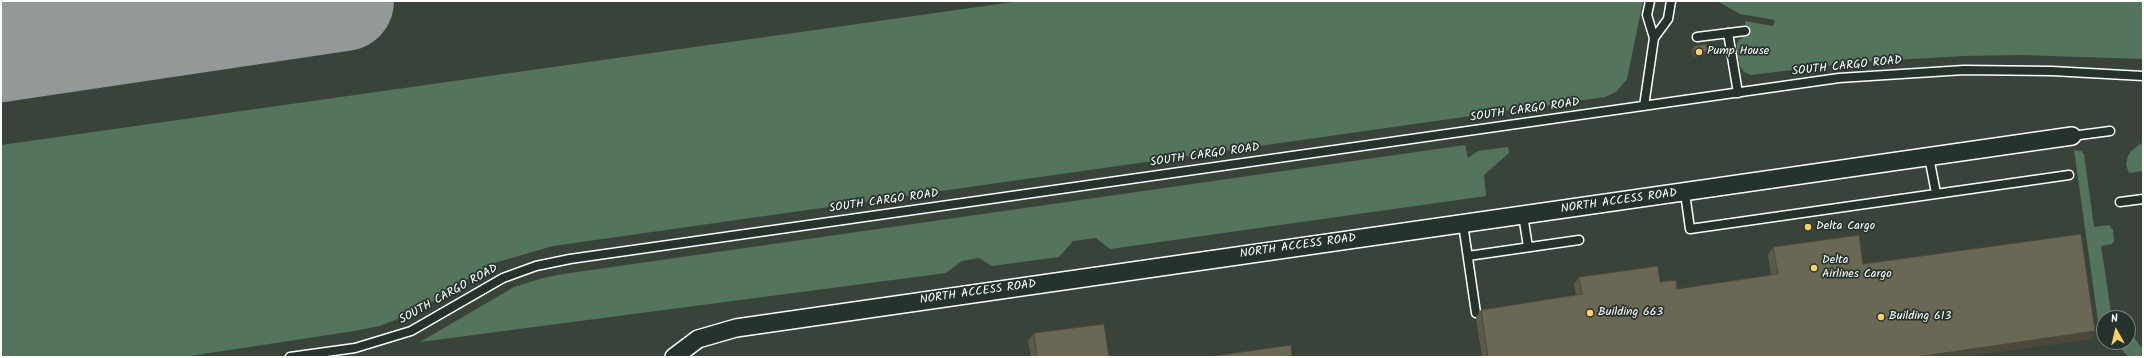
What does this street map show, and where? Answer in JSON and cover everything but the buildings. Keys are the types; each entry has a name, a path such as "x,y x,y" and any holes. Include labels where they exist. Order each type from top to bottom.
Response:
{"street":[{"name":"NORTH ACCESS ROAD","path":"674,357 698,339 736,328 2072,136"}],"lane":[{"path":"1644,106 1654,38 1647,15 1650,1"},
{"path":"1654,38 1668,19 1671,1"},
{"path":"1697,37 1745,31"},
{"path":"1728,33 1738,92"},
{"name":"SOUTH CARGO ROAD","path":"290,357 355,348 411,331 503,278 536,266 570,259 1839,78 1964,70 2059,71 2143,76"},
{"path":"2072,136 2110,131"},
{"path":"1930,157 1936,193"},
{"path":"1685,192 1690,229 2069,175"},
{"path":"2120,202 2143,199"},
{"path":"1523,215 1528,247"},
{"path":"1463,224 1476,313"},
{"path":"1468,256 1579,240"}],"shaded area":[{"path":"1,1 2143,1 2143,357 1,357"}],"green space":[{"path":"1020,1 1643,1 1627,79 1616,92 1605,97 553,246 491,264 420,310 380,326 354,331 184,357 1,357 1,145"},
{"path":"1717,1 2143,1 2143,59 2021,55 1964,56 1859,62 1751,75 1744,72 1740,66 1737,51 1737,43 1740,39 1747,35 1745,21 1773,26 1775,20 1740,14"},
{"path":"2143,142 2143,171 2129,173 2126,165 2128,156 2131,151"},
{"path":"1465,145 1468,158 1478,151 1508,147 1509,153 1484,175 1486,196 1110,249 1096,238 1073,241 1059,257 992,266 979,258 962,261 946,273 420,342 514,287 543,278 563,274"},
{"path":"2074,150 2081,151 2084,154 2094,227 2109,225 2113,230 2114,241 2112,244 2101,246 2111,310 2096,310"},
{"path":"2136,340 2143,350 2143,357 2129,357 2122,350 2136,350"}],"runway":[{"path":"1,52 344,1"}],"place":[{"name":"Pump House","path":"1699,52"},
{"name":"Delta Cargo","path":"1808,227"},
{"name":"Delta Airlines Cargo","path":"1814,268"},
{"name":"Building 663","path":"1590,313"},
{"name":"Building 613","path":"1881,317"}]}
